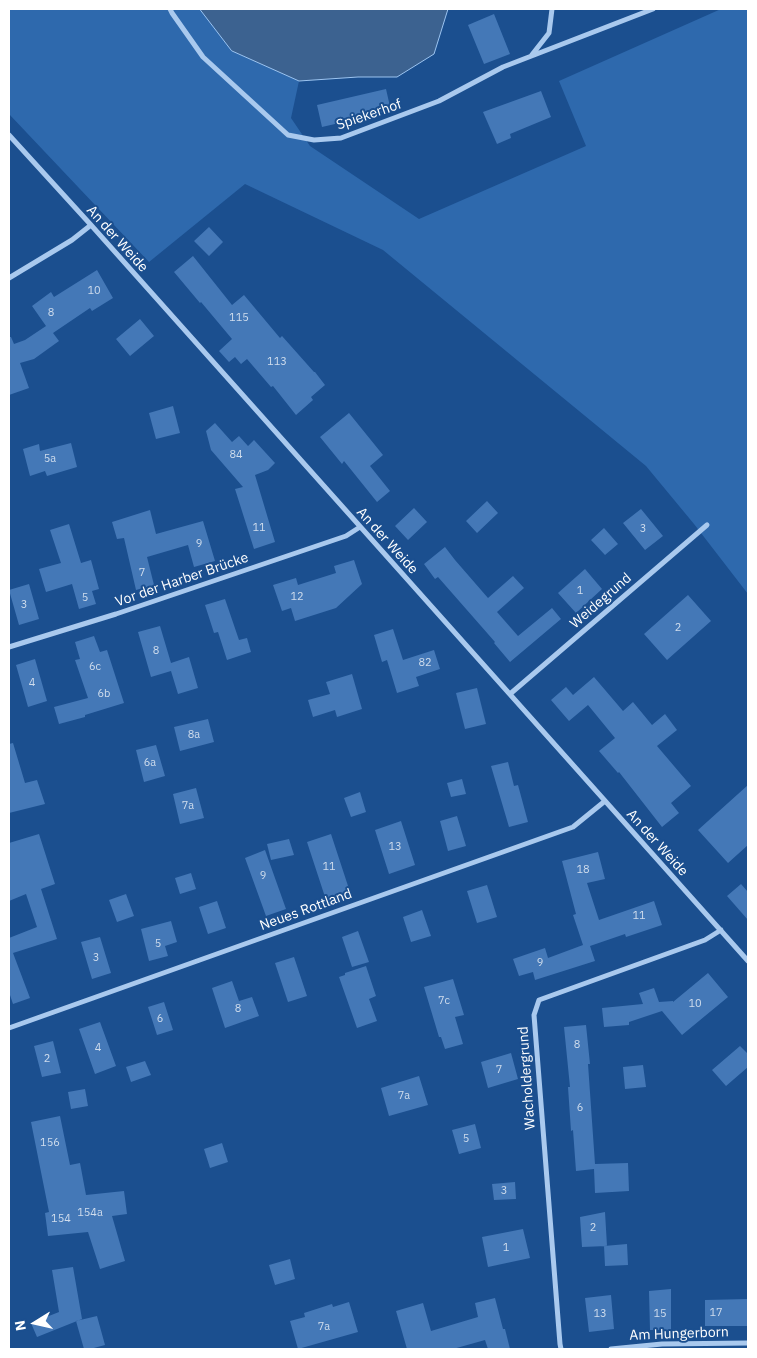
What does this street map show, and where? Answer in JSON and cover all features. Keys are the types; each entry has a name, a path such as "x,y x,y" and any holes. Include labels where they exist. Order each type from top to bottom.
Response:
{"street":[{"name":"Spiekerhof","path":"170,9 203,57 288,135 314,140 341,138 439,101 503,67 653,9"},
{"name":"Spiekerhof","path":"530,57 550,33 552,9"},
{"name":"An der Weide","path":"9,135 748,961"},
{"path":"9,278 72,240 91,225"},
{"name":"Weidegrund","path":"510,694 707,525"},
{"name":"Vor der Harber Brücke","path":"9,647 116,614 346,536 360,527"},
{"name":"Neues Rottland","path":"9,1028 573,827 605,801"},
{"name":"Wacholdergrund","path":"561,1349 534,1015 539,1000 705,940 721,930"},
{"name":"Am Hungerborn","path":"611,1349 662,1344 748,1343"}],"shaded area":[{"path":"9,9 200,9 232,51 299,81 291,118 310,146 419,219 586,146 559,81 721,9 748,9 748,594 646,466 383,250 245,184 149,262 9,114"},
{"path":"200,9 448,9 434,54 397,77 358,77 299,81 232,51"}],"building":[{"path":"494,14 510,54 484,64 468,25"},
{"path":"386,89 391,111 322,127 317,105"},
{"path":"541,91 551,117 510,134 511,138 497,144 483,112"},
{"path":"209,227 223,242 209,256 194,241"},
{"path":"193,256 232,305 244,295 280,338 282,336 325,385 311,397 313,400 296,415 273,386 271,387 247,359 241,364 235,357 229,362 219,351 232,339 174,272"},
{"path":"97,270 113,298 92,311 90,308 53,333 59,341 34,359 20,363 29,388 9,395 9,337 11,337 14,344 25,340 46,326 32,306 51,292 54,297"},
{"path":"140,319 154,336 130,356 116,339"},
{"path":"173,406 180,433 156,439 149,413"},
{"path":"349,413 383,455 370,466 390,491 377,502 344,461 342,464 320,437"},
{"path":"215,423 232,442 239,436 248,446 254,440 275,463 268,470 255,475 275,542 254,549 235,489 243,487 211,450 206,431"},
{"path":"71,443 77,467 47,476 45,471 30,476 23,449 39,444 40,451"},
{"path":"487,501 498,513 477,533 466,521"},
{"path":"414,508 427,522 408,540 395,526"},
{"path":"641,509 663,536 645,550 623,523"},
{"path":"150,510 156,534 203,521 215,561 194,567 188,545 147,557 154,585 136,590 124,538 117,539 112,522"},
{"path":"69,524 81,563 91,560 99,589 92,591 96,604 79,609 72,584 46,592 39,569 61,563 50,530"},
{"path":"604,528 618,544 605,555 591,540"},
{"path":"445,547 488,598 513,576 524,588 497,612 518,636 552,608 561,619 510,662 438,577 435,579 424,564"},
{"path":"354,560 362,584 336,608 295,621 291,608 282,611 273,585 296,578 298,585 336,573 334,566"},
{"path":"585,569 602,589 576,613 558,593"},
{"path":"29,584 39,619 19,625 9,590"},
{"path":"688,595 711,621 667,660 644,634"},
{"path":"225,599 239,640 247,638 251,652 227,660 218,632 214,633 205,605"},
{"path":"160,626 171,663 189,657 198,688 178,694 171,671 151,677 138,632"},
{"path":"393,629 403,660 434,650 440,669 416,677 419,686 397,693 387,660 382,662 374,635"},
{"path":"94,636 100,652 107,650 124,703 59,724 54,707 88,698 75,660 80,659 75,642"},
{"path":"35,659 47,701 28,707 16,665"},
{"path":"352,674 362,709 337,717 335,710 313,717 308,700 330,694 326,682"},
{"path":"594,677 623,711 633,702 652,725 665,714 677,730 657,746 691,786 671,803 679,813 662,827 619,772 599,751 615,738 588,705 569,721 551,700 566,687 573,695"},
{"path":"477,688 486,724 465,729 456,693"},
{"path":"208,719 214,742 180,751 174,727"},
{"path":"13,743 25,783 37,780 45,804 9,813 9,744"},
{"path":"156,745 165,776 144,782 136,750"},
{"path":"508,762 514,786 518,785 528,822 509,827 491,766"},
{"path":"462,779 466,794 451,797 447,783"},
{"path":"748,785 748,845 728,863 698,830"},
{"path":"196,788 204,818 180,824 173,794"},
{"path":"360,792 366,812 351,817 344,798"},
{"path":"457,816 466,846 448,851 440,821"},
{"path":"401,821 415,865 389,874 375,830"},
{"path":"39,834 55,884 41,889 57,939 13,953 30,998 13,1004 9,992 9,938 37,927 26,894 9,901 9,843"},
{"path":"331,834 350,892 326,900 307,842"},
{"path":"289,839 294,855 271,860 267,844"},
{"path":"265,850 286,909 266,916 245,858"},
{"path":"598,852 605,879 587,883 599,920 654,901 662,925 626,937 625,934 590,946 595,961 535,980 533,972 519,976 513,959 545,948 548,958 583,945 573,915 576,914 562,861"},
{"path":"191,873 196,889 180,894 175,878"},
{"path":"741,884 748,892 748,920 727,896"},
{"path":"487,885 497,917 477,923 467,891"},
{"path":"126,894 134,916 117,922 109,900"},
{"path":"217,901 226,928 208,934 199,907"},
{"path":"422,910 431,936 411,942 403,917"},
{"path":"171,921 177,942 165,946 168,956 149,961 141,929"},
{"path":"358,931 369,962 352,967 342,937"},
{"path":"100,937 111,973 92,979 81,942"},
{"path":"294,957 307,996 288,1002 275,963"},
{"path":"366,966 376,996 369,999 377,1021 357,1028 339,977"},
{"path":"708,973 728,997 682,1035 662,1011 629,1022 629,1025 604,1027 602,1008 643,1004 639,993 654,988 659,1002 673,1002"},
{"path":"453,979 464,1015 455,1017 463,1044 445,1049 441,1037 439,1037 424,987"},
{"path":"232,981 239,1001 252,997 259,1016 225,1028 212,988"},
{"path":"164,1002 173,1030 157,1035 148,1007"},
{"path":"100,1022 116,1066 95,1074 79,1029"},
{"path":"586,1025 595,1164 628,1163 629,1191 595,1193 594,1169 576,1171 573,1130 571,1131 568,1087 570,1087 564,1027"},
{"path":"53,1041 61,1073 42,1077 34,1046"},
{"path":"740,1046 748,1054 748,1067 726,1086 712,1070"},
{"path":"511,1053 518,1079 488,1088 481,1062"},
{"path":"145,1061 151,1075 131,1082 126,1067"},
{"path":"643,1065 646,1087 625,1089 623,1067"},
{"path":"419,1076 428,1105 389,1116 381,1088"},
{"path":"85,1089 88,1106 71,1109 68,1092"},
{"path":"60,1116 70,1165 80,1163 86,1195 124,1191 127,1214 112,1216 125,1261 100,1269 88,1232 48,1236 45,1213 49,1212 31,1122"},
{"path":"475,1124 481,1148 459,1154 452,1130"},
{"path":"222,1143 228,1162 210,1168 204,1149"},
{"path":"515,1182 516,1199 494,1200 492,1184"},
{"path":"605,1212 607,1246 582,1247 580,1217"},
{"path":"523,1229 530,1258 488,1267 482,1237"},
{"path":"627,1244 628,1265 605,1266 604,1246"},
{"path":"290,1259 295,1279 275,1285 269,1265"},
{"path":"73,1267 82,1319 37,1337 31,1323 59,1312 52,1270"},
{"path":"671,1289 671,1330 650,1330 649,1291"},
{"path":"611,1295 614,1329 589,1332 585,1298"},
{"path":"495,1298 510,1349 488,1349 485,1340 453,1349 407,1349 396,1311 423,1303 431,1331 478,1317 475,1303"},
{"path":"748,1299 748,1326 705,1326 705,1300"},
{"path":"349,1302 358,1332 298,1349 290,1321 305,1317 304,1313 332,1304 333,1307"},
{"path":"97,1316 105,1345 84,1349 76,1321"}]}
